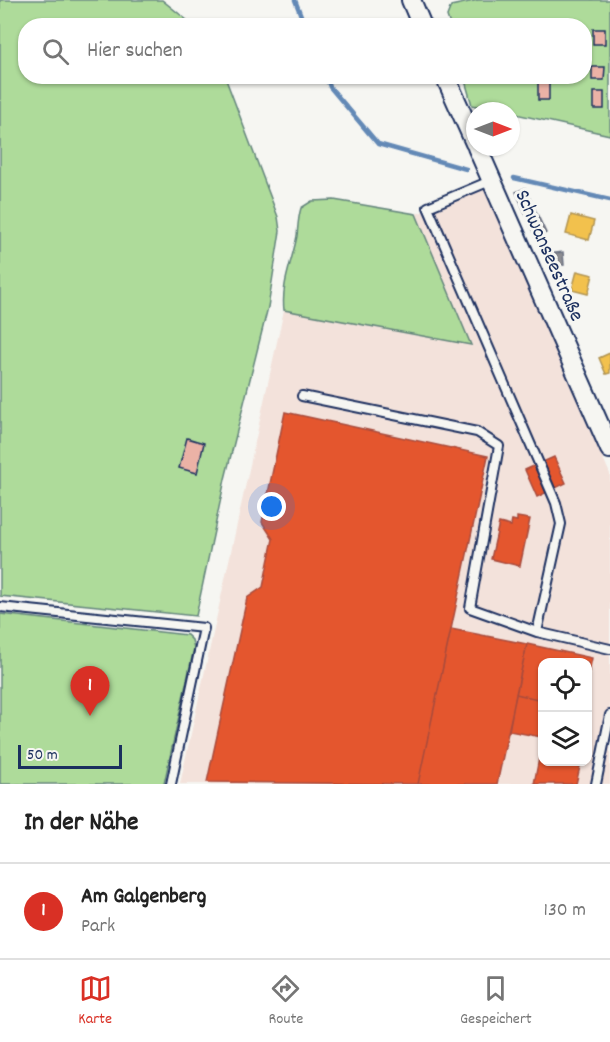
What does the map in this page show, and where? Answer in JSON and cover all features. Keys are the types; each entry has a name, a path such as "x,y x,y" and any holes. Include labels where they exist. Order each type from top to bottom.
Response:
{"street":[{"path":"411,0 419,18"},
{"name":"Schwanseestraße","path":"449,84 466,123"},
{"name":"Schwanseestraße","path":"480,156 610,449"}],"lane":[{"path":"490,181 428,207 556,503 561,524 537,632"},
{"path":"302,396 477,432 499,446 470,608 537,632 610,649"},
{"path":"0,607 204,628 171,784"},
{"path":"596,784 610,715"}],"shaded area":[{"path":"485,187 610,474 610,784 180,784 284,310 471,345 416,214"}],"green space":[{"path":"0,0 162,0 184,18 18,18 18,84 228,84 278,217 280,231 268,307 225,479 196,616 0,596"},
{"path":"478,0 610,0 610,135 520,115 520,102 471,102 466,84 592,84 592,18 448,18 451,6"},
{"path":"334,200 416,214 471,345 284,310 285,282 297,236 301,208 312,201"},
{"path":"0,614 187,635 192,640 194,648 164,784 0,784"}],"building: Wohnen":[{"path":"571,215 594,221 589,240 566,234"},
{"path":"577,271 593,275 588,294 572,290"},
{"path":"610,353 610,373 606,374 599,358"}],"building: Handel":[{"path":"285,412 488,456 418,784 207,782 247,598 263,587 273,539 262,522"},
{"path":"554,457 566,483 537,497 525,470"},
{"path":"517,517 530,519 520,566 491,559 499,523 511,526 512,520 517,521"},
{"path":"451,629 527,644 497,784 418,784"},
{"path":"527,644 592,658 538,658 538,699 516,694"},
{"path":"516,694 538,699 538,736 509,731"},
{"path":"538,764 538,766 580,766 576,784 534,784"}],"building: Industrie":[{"path":"525,188 546,233 536,238 516,192"},
{"path":"563,252 564,265 549,266 548,254"}],"building: Sonstige":[{"path":"593,29 605,29 605,44 593,44"},
{"path":"592,67 605,67 604,80 592,80"},
{"path":"538,84 549,84 549,100 538,100"},
{"path":"594,92 604,92 604,109 594,109"},
{"path":"187,438 204,443 197,473 179,468"}],"waterway":[{"path":"295,0 302,18"},
{"path":"329,84 378,144 466,169"},
{"path":"514,178 610,200"}],"place":[{"name":"Am Galgenberg","path":"90,716"}]}
